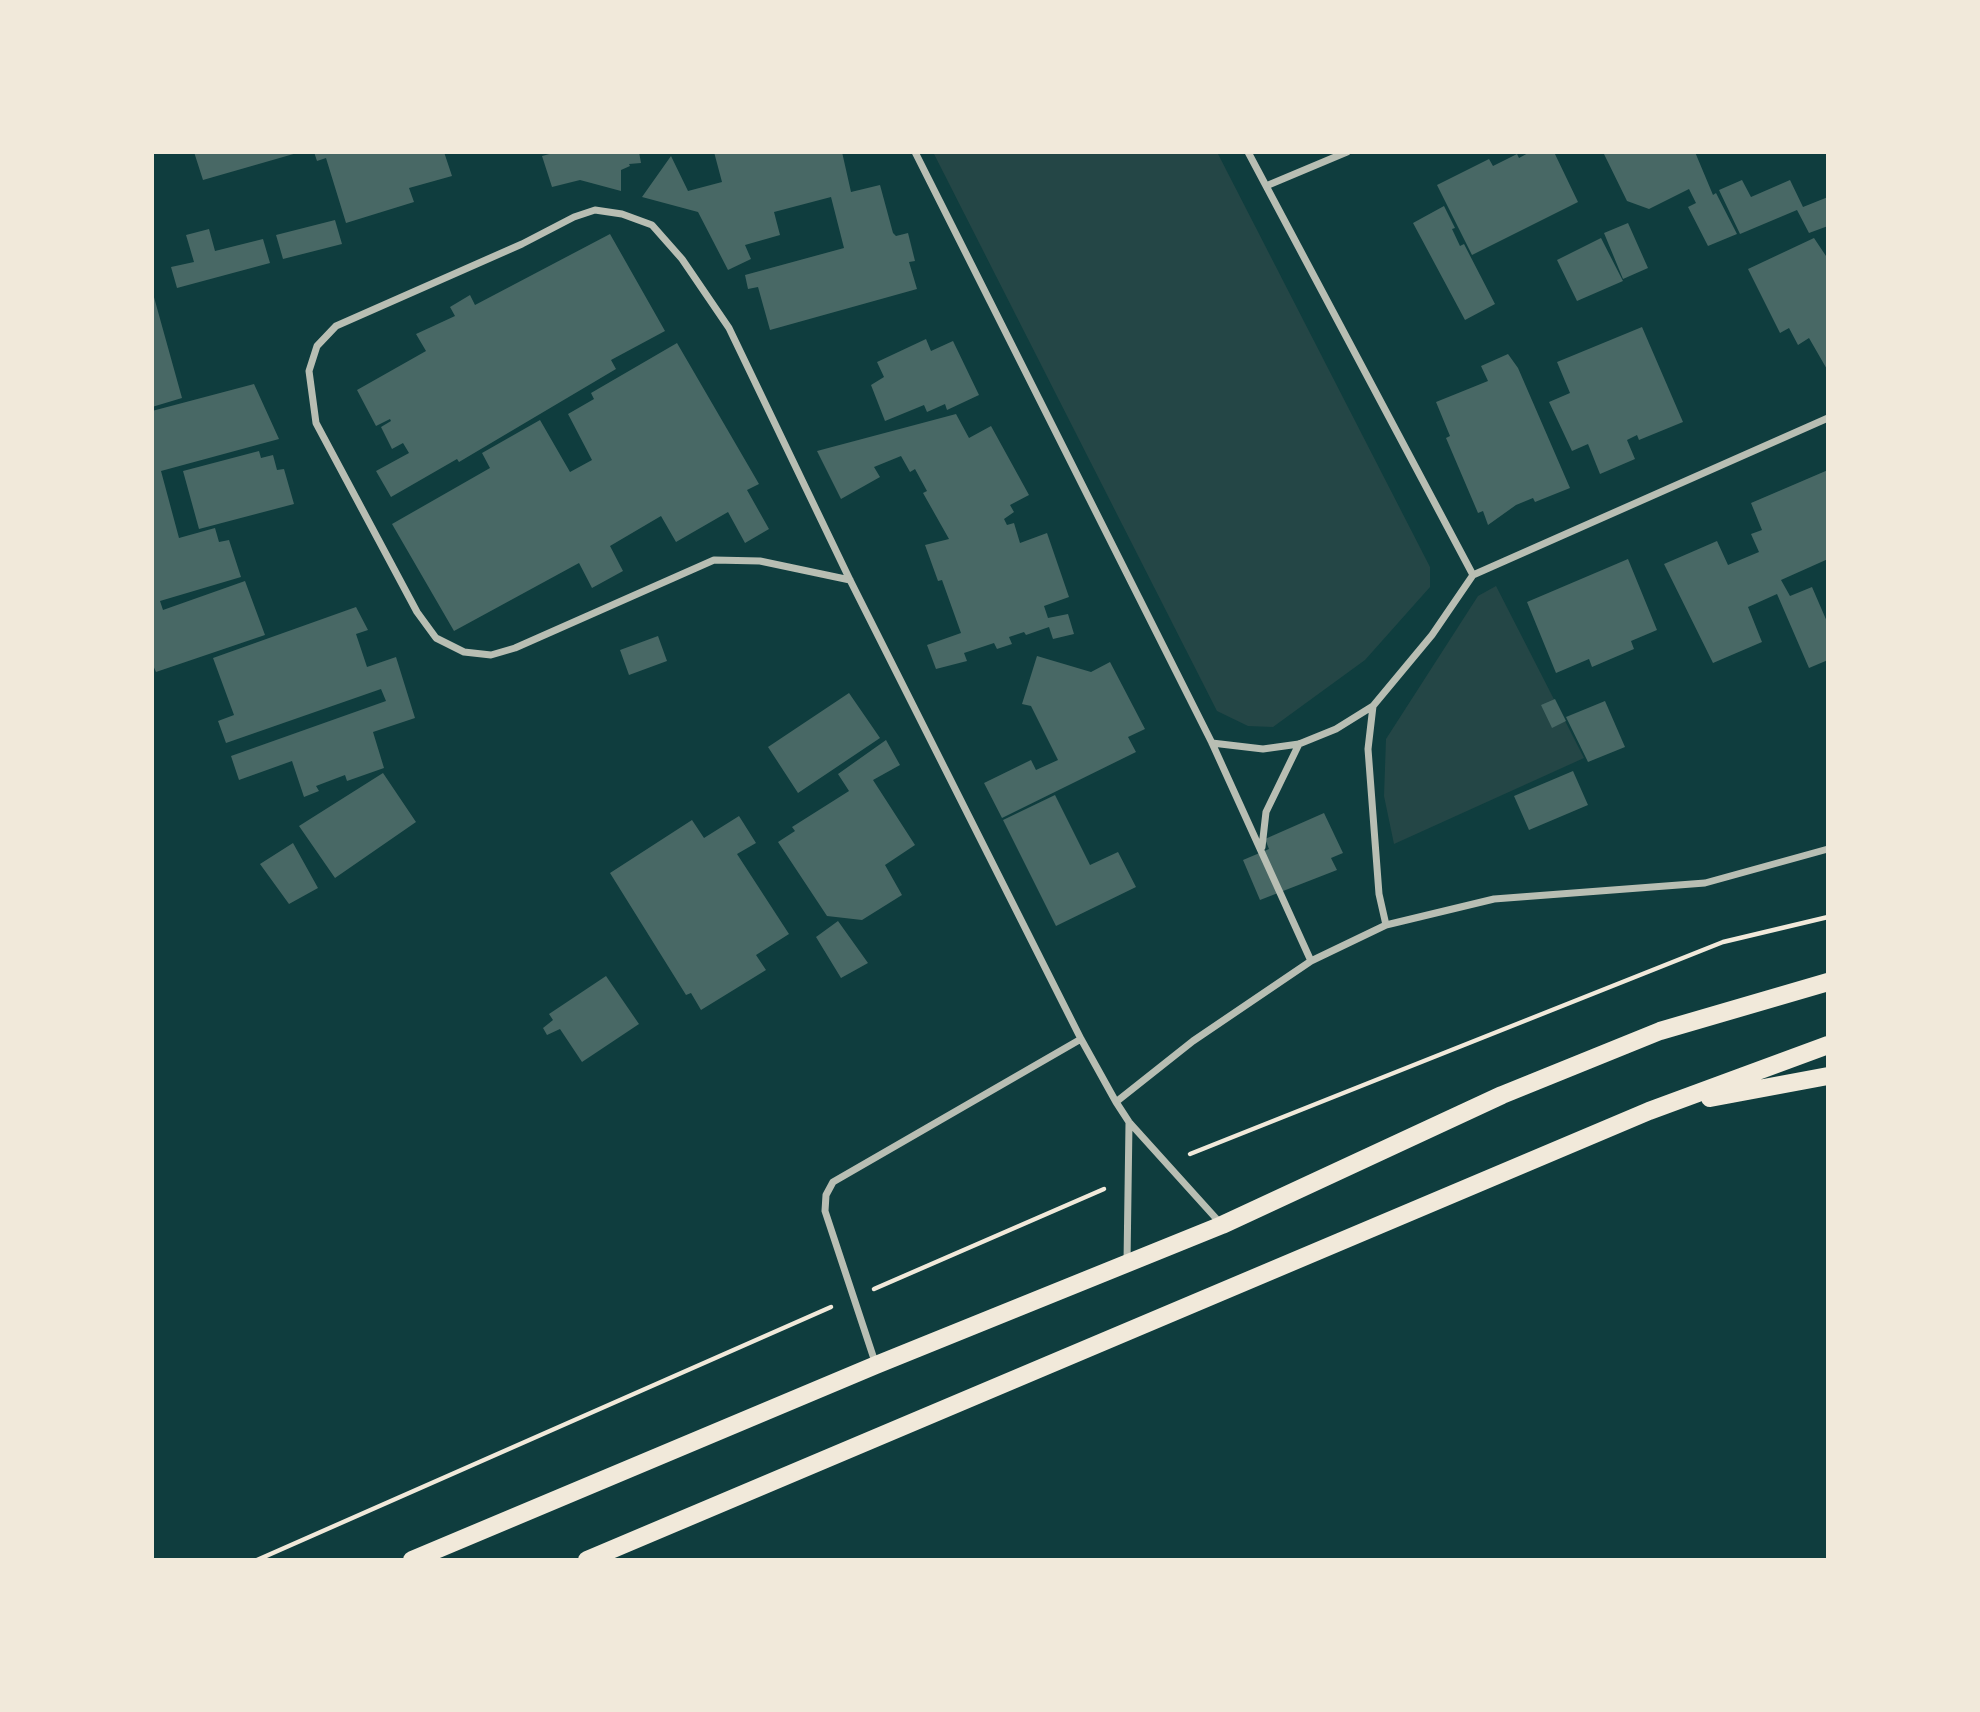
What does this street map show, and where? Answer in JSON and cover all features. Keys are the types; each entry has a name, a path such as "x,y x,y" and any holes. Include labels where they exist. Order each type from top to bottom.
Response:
{"main road":[{"path":"412,1560 876,1365 1222,1225 1502,1095 1648,1036 1828,982"},
{"path":"587,1560 1649,1111 1828,1045"},
{"path":"1649,1111 1828,1076"}],"street":[{"path":"915,152 1212,743 1311,961"},
{"path":"1248,152 1473,575"},
{"path":"1266,186 1347,152"},
{"path":"850,580 760,561 714,560 515,648 491,656 464,652 436,638 417,612 316,423 309,370 317,346 336,326 574,217 595,210 622,214 653,225 682,259 729,328 850,580 1081,1039 1116,1102 1129,1122 1222,1225"},
{"path":"1212,743 1263,749 1299,744 1336,729 1373,706 1432,635 1473,575 1828,418"},
{"path":"1373,706 1368,749 1378,883 1386,925"},
{"path":"1262,849 1266,812 1299,744"},
{"path":"1116,1102 1193,1041 1311,961 1386,925 1494,898 1705,883 1828,849"},
{"path":"876,1365 825,1211 826,1195 833,1182 1081,1039"},
{"path":"1127,1265 1129,1122"}],"path":[{"path":"1166,1163 1723,942 1828,917"},
{"path":"257,1560 1129,1179"}],"shaded area":[{"path":"933,152 1217,152 1430,567 1430,587 1365,660 1273,727 1248,726 1217,711"},
{"path":"1496,586 1584,758 1394,844 1384,796 1386,739 1478,596"}],"building":[{"path":"194,152 297,152 297,153 203,180"},
{"path":"314,152 444,152 452,176 409,188 414,202 346,223 326,158 317,161"},
{"path":"557,152 639,152 641,163 629,164 630,166 621,170 621,191 580,180 552,187 542,156"},
{"path":"714,152 842,152 851,192 880,185 893,233 896,236 908,233 915,261 909,262 917,289 770,330 758,287 748,289 745,275 844,248 831,197 774,212 780,235 745,245 751,259 728,270 698,212 642,197 671,156 688,191 722,182"},
{"path":"1530,152 1554,152 1578,202 1472,255 1437,185 1489,159 1493,166 1517,154 1519,158"},
{"path":"1603,152 1695,152 1713,195 1716,193 1737,234 1708,246 1688,207 1696,203 1689,189 1649,209 1627,201"},
{"path":"1742,180 1751,197 1790,180 1803,207 1828,197 1828,226 1809,233 1797,210 1740,234 1719,190"},
{"path":"1444,206 1460,246 1464,244 1495,304 1465,320 1413,223"},
{"path":"335,220 342,244 283,259 276,235"},
{"path":"1628,223 1648,268 1623,279 1604,233"},
{"path":"209,229 215,251 263,239 270,263 177,288 171,267 194,262 186,235"},
{"path":"610,234 665,331 611,360 616,369 459,462 457,459 391,497 376,471 409,453 403,443 392,449 381,427 391,421 390,419 376,426 357,390 426,351 416,334 455,316 450,307 470,295 475,305"},
{"path":"1601,238 1623,281 1577,301 1557,260"},
{"path":"1814,238 1828,259 1828,371 1809,338 1798,345 1789,328 1780,333 1748,269"},
{"path":"152,290 182,398 152,407"},
{"path":"1642,327 1683,422 1639,440 1637,435 1627,440 1635,459 1600,474 1588,444 1572,451 1549,402 1570,393 1557,362"},
{"path":"926,339 931,351 953,341 979,395 947,410 945,404 927,412 924,405 885,421 871,385 884,377 877,362"},
{"path":"677,343 759,484 747,490 769,529 745,543 728,512 676,542 661,516 610,546 623,571 592,588 579,563 454,631 392,524 490,468 482,453 540,420 570,472 592,460 568,414 594,399 591,393"},
{"path":"1508,354 1518,368 1570,488 1535,502 1533,498 1516,505 1488,525 1483,511 1478,513 1446,438 1450,436 1436,402 1488,381 1481,366"},
{"path":"254,384 279,439 161,471 179,538 215,528 219,542 229,540 241,577 160,601 163,610 245,581 265,635 156,672 152,663 152,411"},
{"path":"956,414 969,438 991,426 1029,495 1010,505 1014,512 1004,519 1007,525 1014,523 1020,543 1047,533 1069,597 1044,606 1048,618 1068,614 1074,634 1053,639 1049,627 1026,635 1024,632 1009,637 1012,644 997,649 994,643 964,653 967,661 936,669 927,645 961,633 942,580 938,581 925,545 949,539 923,493 927,491 915,469 910,472 901,456 874,467 880,477 841,499 817,451"},
{"path":"259,451 261,458 273,455 277,470 284,469 294,504 199,529 183,471"},
{"path":"1828,470 1828,559 1781,580 1790,596 1812,587 1828,624 1828,660 1809,668 1777,594 1748,607 1762,642 1713,663 1664,564 1717,541 1728,565 1759,552 1751,534 1762,530 1751,503"},
{"path":"1628,559 1657,630 1631,641 1634,649 1592,667 1589,659 1556,673 1527,602"},
{"path":"356,607 368,630 356,634 367,667 396,657 415,718 373,732 384,768 347,781 345,775 316,786 319,791 304,797 292,761 239,780 231,756 386,701 381,689 226,743 218,721 234,715 213,658"},
{"path":"658,636 667,661 629,675 620,650"},
{"path":"1037,656 1091,672 1110,662 1145,729 1128,737 1136,752 1002,818 984,783 1031,760 1036,770 1058,760 1031,706 1022,704"},
{"path":"849,693 880,738 798,793 768,747"},
{"path":"1555,699 1566,721 1552,728 1541,705"},
{"path":"1605,701 1625,747 1588,762 1566,717"},
{"path":"886,740 900,765 873,780 915,845 885,865 902,895 862,920 827,916 778,842 795,831 792,827 849,791 838,774"},
{"path":"1573,771 1588,805 1529,830 1514,796"},
{"path":"383,773 416,822 335,878 299,826"},
{"path":"1055,795 1090,865 1118,852 1136,887 1056,926 1003,820"},
{"path":"1324,813 1343,853 1331,858 1337,870 1260,900 1243,860 1269,849 1265,839"},
{"path":"739,816 756,843 737,854 789,934 756,955 766,970 701,1010 691,993 686,995 610,873 692,820 704,838"},
{"path":"293,843 318,888 289,904 260,864"},
{"path":"838,921 868,963 841,978 816,937"},
{"path":"606,976 639,1024 582,1062 560,1029 547,1035 543,1028 553,1020 549,1014"}]}
